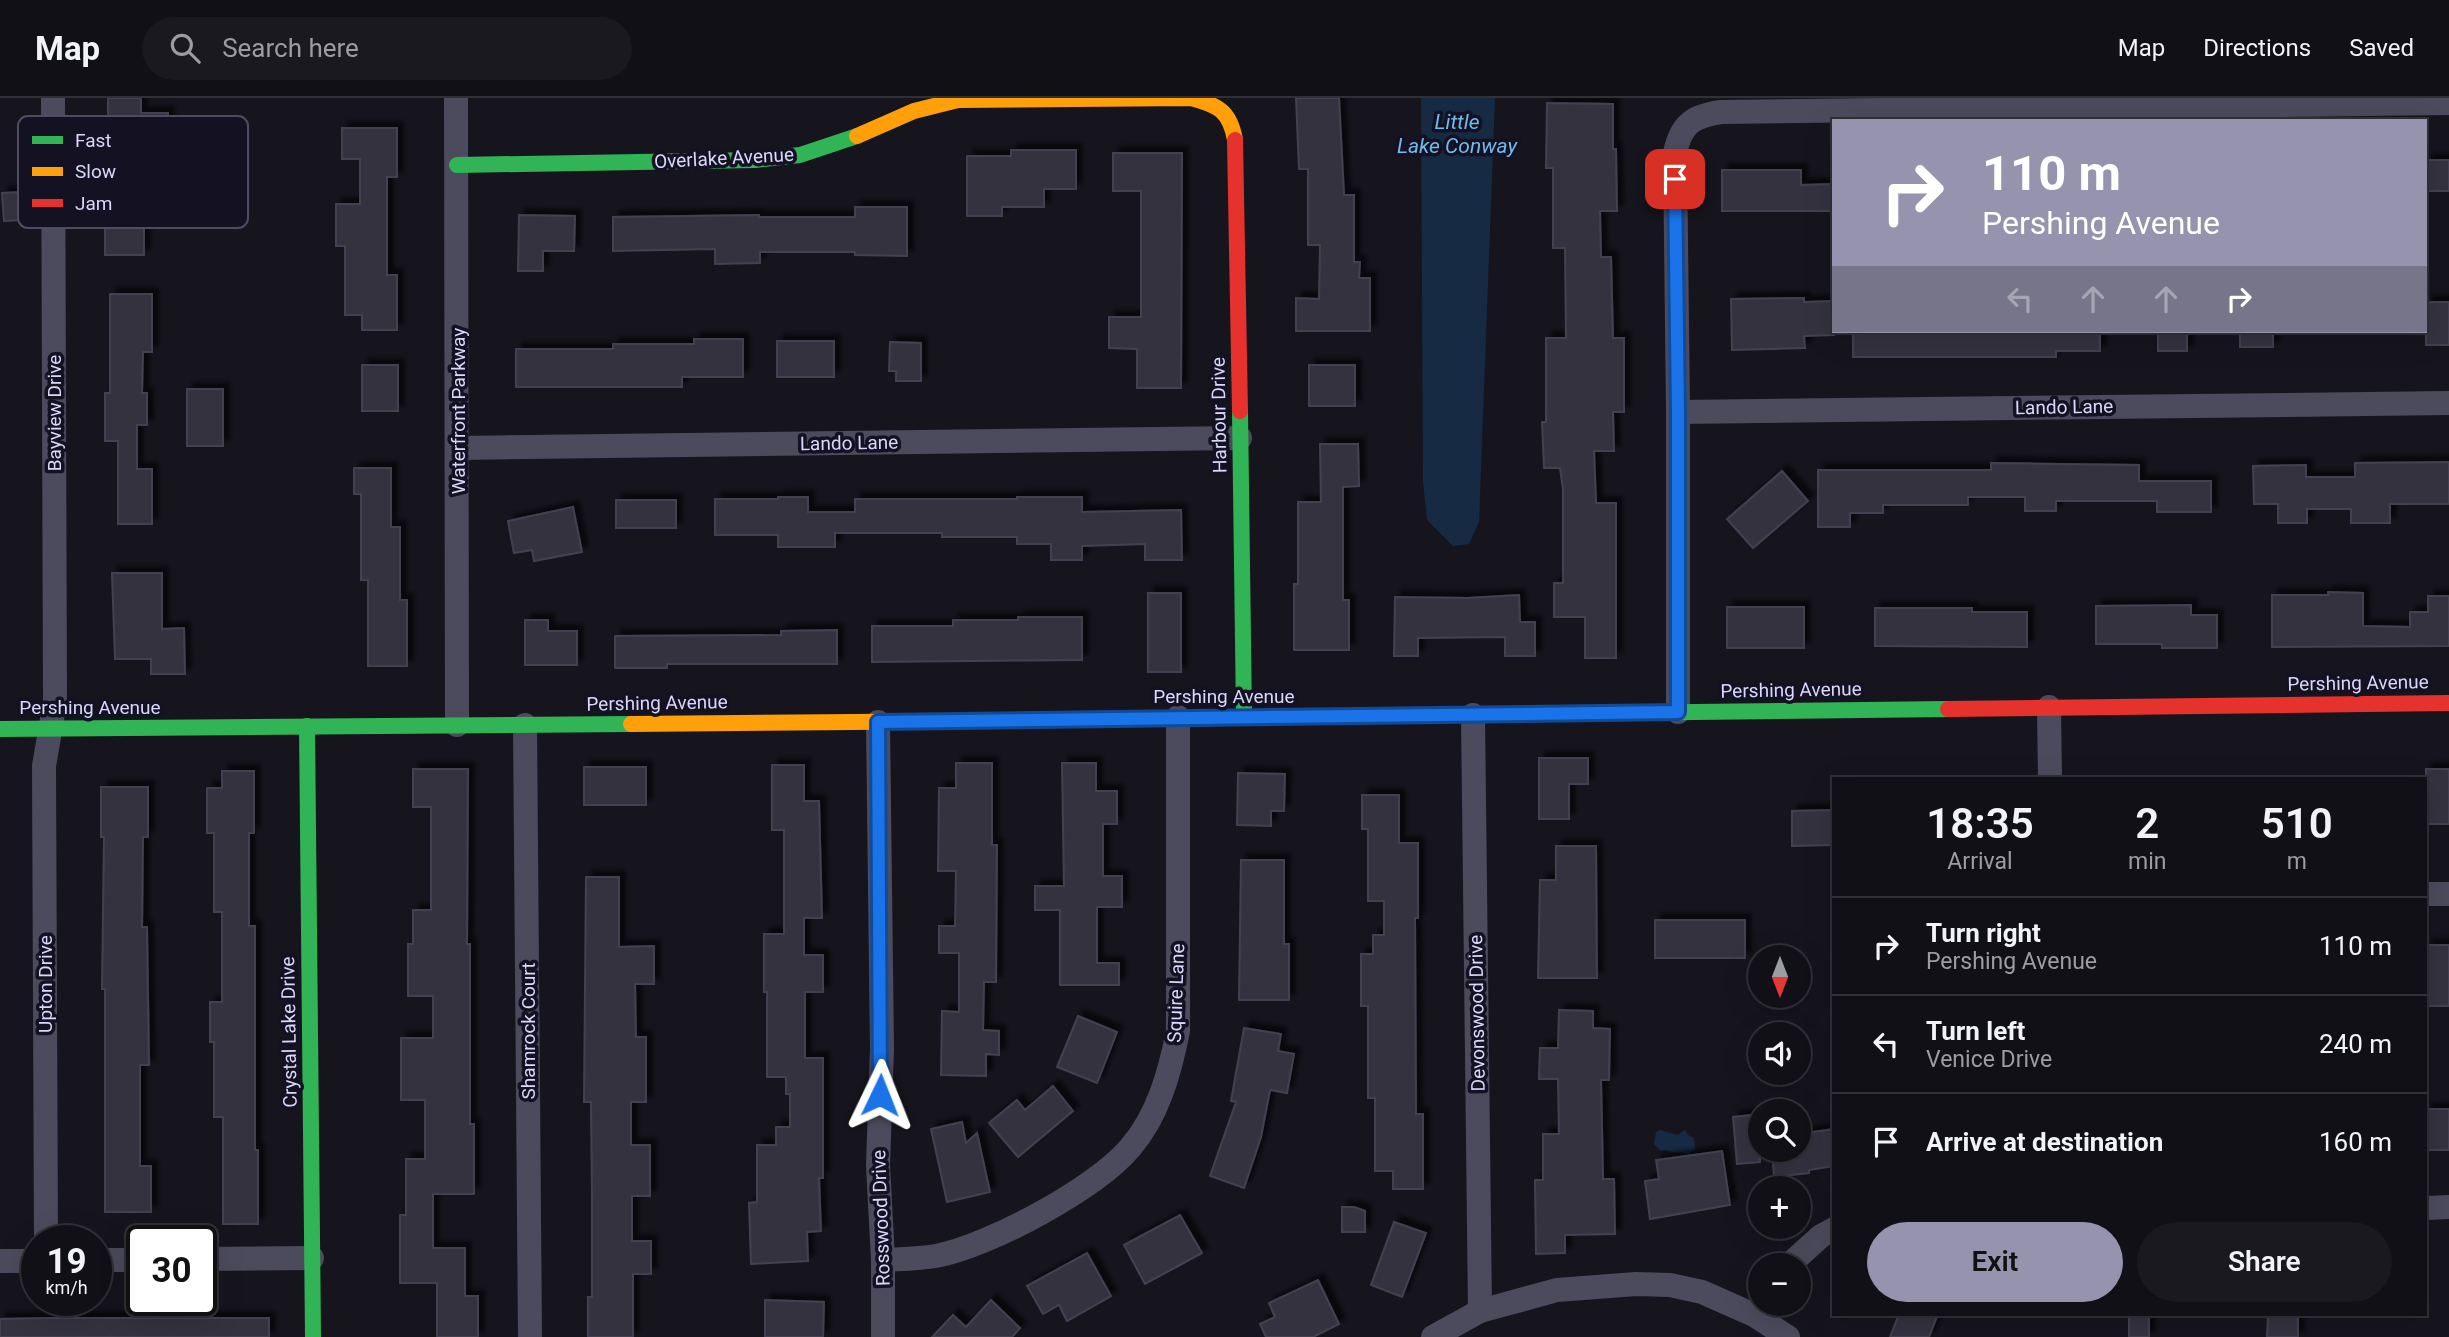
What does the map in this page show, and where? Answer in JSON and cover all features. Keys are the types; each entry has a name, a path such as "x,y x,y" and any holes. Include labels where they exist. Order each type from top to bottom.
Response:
{"street":[{"name":"Bayview Drive","path":"53,98 53,116"},
{"name":"Waterfront Parkway","path":"456,98 457,724"},
{"name":"Overlake Avenue","path":"457,165 755,160 800,155 840,143 914,111 958,100 1191,98 1211,103 1228,114"},
{"path":"1678,712 1675,153 1678,136 1687,124 1703,114 1721,112 2449,103"},
{"name":"Harbour Drive","path":"1228,114 1235,133 1237,155 1244,717"},
{"name":"Bayview Drive","path":"50,728 55,702 53,228"},
{"name":"Lando Lane","path":"1678,412 2449,403"},
{"name":"Lando Lane","path":"458,447 1240,438"},
{"name":"Pershing Avenue","path":"0,729 878,722 2449,703"},
{"path":"2049,707 2050,777"},
{"name":"Devonswood Drive","path":"1474,715 1480,1311"},
{"name":"Squire Lane","path":"883,1260 936,1256 972,1245 1068,1197 1102,1174 1131,1148 1154,1111 1171,1070 1178,1031 1178,717"},
{"name":"Rosswood Drive","path":"878,722 882,1049 878,1165 883,1260 883,1337"},
{"name":"Shamrock Court","path":"525,725 530,1337"},
{"name":"Crystal Lake Drive","path":"307,726 313,1337"},
{"name":"Upton Drive","path":"46,1225 44,766 50,728"},
{"path":"2427,894 2449,894"},
{"path":"2427,1208 2449,1207"},
{"path":"1802,1253 1821,1236 1832,1231"},
{"path":"217,1259 312,1258"},
{"path":"0,1261 21,1261"},
{"path":"1433,1337 1480,1311 1557,1290 1636,1284 1670,1285 1748,1306"},
{"path":"1766,1316 1788,1337"}],"water":[{"name":"Little Lake Conway","path":"1421,98 1495,98 1479,522 1469,544 1453,546 1427,520 1423,482"},
{"path":"1660,1130 1678,1135 1686,1131 1694,1138 1695,1149 1689,1154 1661,1151 1654,1144 1656,1132"}],"building":[{"path":"108,98 141,98 141,113 168,113 168,116 108,116"},
{"path":"1296,98 1339,98 1344,195 1354,195 1354,262 1360,262 1359,278 1370,278 1370,331 1296,331 1296,298 1319,299 1320,245 1308,245 1308,169 1299,169"},
{"path":"1547,103 1613,104 1617,211 1600,211 1601,257 1611,257 1613,338 1624,338 1624,412 1613,412 1614,451 1594,451 1596,503 1616,503 1616,658 1585,658 1585,617 1554,617 1554,583 1563,583 1563,489 1560,468 1544,468 1542,422 1546,422 1546,338 1566,338 1565,248 1553,248 1553,168 1546,168"},
{"path":"342,128 397,128 397,177 387,177 387,275 397,275 397,330 362,330 362,315 345,315 345,246 336,246 336,204 360,204 360,159 342,159"},
{"path":"1011,150 1076,150 1076,189 1044,189 1044,207 1002,207 1002,216 967,216 967,156 1011,156"},
{"path":"1113,153 1182,153 1181,388 1137,388 1137,349 1109,348 1109,317 1141,317 1141,191 1113,191"},
{"path":"2427,160 2449,160 2449,191 2427,191"},
{"path":"1722,170 1801,170 1801,185 1832,184 1832,211 1722,211"},
{"path":"18,192 18,220 4,221 2,193"},
{"path":"855,207 907,207 907,256 855,255 855,252 760,252 760,263 715,264 715,249 613,251 613,217 855,217"},
{"path":"519,215 575,216 574,251 543,251 543,271 518,271"},
{"path":"105,228 144,228 144,255 105,255"},
{"path":"110,294 152,294 152,352 143,352 142,393 147,393 147,425 137,425 137,469 152,469 152,524 118,524 118,441 105,441 105,393 110,393"},
{"path":"1804,298 1804,302 1832,301 1834,335 1804,336 1805,348 1732,350 1731,299"},
{"path":"2427,302 2449,302 2449,345 2426,345"},
{"path":"1853,333 2100,333 2100,351 2056,351 2056,357 1853,357"},
{"path":"2158,333 2187,333 2187,351 2158,351"},
{"path":"2240,333 2273,333 2273,347 2240,347"},
{"path":"694,339 743,339 743,377 682,377 682,387 516,387 516,349 613,349 613,344 694,344"},
{"path":"777,341 834,341 834,377 777,377"},
{"path":"890,342 921,343 921,381 896,381 896,371 889,371"},
{"path":"362,365 398,365 398,411 362,411"},
{"path":"1309,365 1355,365 1355,406 1309,406"},
{"path":"187,389 223,389 223,446 187,446"},
{"path":"1320,444 1358,444 1359,486 1343,487 1343,600 1349,600 1349,650 1294,650 1294,584 1298,584 1298,502 1321,502"},
{"path":"2449,462 2449,504 2390,504 2390,523 2351,523 2351,509 2307,509 2307,523 2278,523 2278,504 2254,504 2253,466 2306,465 2306,477 2355,477 2355,463"},
{"path":"1991,463 2139,465 2139,481 2211,481 2211,512 2157,512 2157,501 2056,501 2056,511 2025,511 2025,497 1968,497 1968,505 1883,505 1883,513 1850,513 1850,527 1818,527 1818,470 1991,470"},
{"path":"354,468 391,468 391,527 400,527 400,600 407,600 407,666 368,666 368,580 361,580 361,494 354,494"},
{"path":"1782,471 1808,501 1753,548 1727,519"},
{"path":"808,497 808,512 855,512 855,499 1017,497 1082,497 1082,512 1181,510 1182,560 1145,560 1145,544 1082,546 1082,560 1051,560 1051,544 1017,544 1017,537 942,537 942,533 835,533 835,547 778,547 778,535 715,535 715,499"},
{"path":"616,500 676,500 676,528 616,528"},
{"path":"573,507 582,552 534,561 532,550 514,553 508,521"},
{"path":"112,573 162,573 162,629 184,628 185,674 151,674 151,659 115,659"},
{"path":"2328,592 2363,593 2363,626 2410,627 2410,612 2428,612 2428,596 2449,596 2449,646 2272,647 2272,595 2328,595"},
{"path":"1148,593 1181,593 1181,672 1148,672"},
{"path":"1519,595 1520,622 1535,622 1535,656 1505,656 1505,637 1418,638 1418,656 1394,656 1395,597 1467,598"},
{"path":"2191,605 2191,615 2217,615 2217,648 2162,648 2162,644 2096,644 2096,606"},
{"path":"1727,607 1804,607 1804,648 1727,648"},
{"path":"1875,608 1972,608 1972,612 2027,612 2027,647 1875,646"},
{"path":"1018,617 1082,617 1082,660 872,662 872,626 953,626 953,620 1018,620"},
{"path":"525,620 548,620 548,631 577,631 577,665 525,665"},
{"path":"837,630 837,664 667,664 667,668 615,668 615,636 781,635 781,631"},
{"path":"1539,758 1588,758 1588,784 1569,784 1569,819 1539,819"},
{"path":"956,763 992,763 992,845 997,845 996,982 984,982 983,1030 999,1031 999,1055 986,1054 986,1076 941,1075 942,1011 959,1012 959,953 939,953 939,926 955,926 956,871 938,871 939,788 956,788"},
{"path":"1062,763 1096,763 1096,791 1117,791 1117,824 1103,824 1103,876 1122,876 1122,907 1097,907 1097,963 1119,963 1119,985 1060,985 1060,910 1035,910 1035,886 1064,886"},
{"path":"772,765 804,765 804,801 819,801 822,918 804,918 804,955 823,955 823,992 805,992 805,1058 823,1058 823,1178 819,1178 821,1231 807,1232 808,1261 751,1264 749,1203 757,1202 757,1145 776,1145 776,1127 790,1127 790,1094 786,1094 786,1077 767,1077 764,934 784,934 784,830 772,830"},
{"path":"584,767 646,767 646,805 584,805"},
{"path":"413,769 468,769 467,944 470,944 470,1124 474,1124 474,1194 433,1194 433,1248 465,1248 465,1296 478,1296 478,1337 437,1337 437,1283 400,1283 400,1215 406,1215 406,1159 425,1159 425,1100 401,1100 401,1038 433,1038 433,996 408,996 408,944 413,944 413,910 431,910 431,807 413,807"},
{"path":"2426,769 2449,769 2449,824 2427,824"},
{"path":"222,771 254,771 254,833 249,833 249,926 255,926 255,1150 258,1150 258,1224 223,1224 223,1117 214,1117 214,1042 210,1042 210,1002 222,1002 222,912 214,912 214,833 207,833 207,788 222,788"},
{"path":"1238,773 1285,774 1284,811 1271,811 1271,826 1237,825"},
{"path":"101,787 148,787 148,837 143,837 142,927 147,927 149,1065 140,1065 140,1166 151,1166 151,1212 105,1212 105,989 102,989 104,837 101,837"},
{"path":"1362,795 1399,795 1399,843 1418,843 1418,918 1415,918 1416,1114 1423,1114 1423,1189 1393,1189 1393,1171 1375,1171 1375,1098 1368,1098 1368,1006 1361,1006 1361,954 1373,954 1373,935 1384,935 1384,901 1368,901 1368,829 1362,829"},
{"path":"1832,810 1832,845 1792,846 1792,811"},
{"path":"1556,846 1596,846 1597,978 1538,978 1540,880 1556,880"},
{"path":"1241,860 1284,860 1284,944 1289,944 1289,1000 1239,1000"},
{"path":"586,877 619,877 619,947 654,946 654,984 635,984 636,1037 646,1037 646,1102 631,1102 631,1145 650,1145 650,1196 632,1196 632,1241 651,1241 651,1274 633,1274 633,1337 588,1337 588,1297 592,1297 592,1196 591,1102 584,1102"},
{"path":"1655,920 1745,920 1745,958 1655,958"},
{"path":"2427,945 2449,945 2449,1006 2427,1006"},
{"path":"1559,1010 1593,1011 1593,1028 1610,1029 1609,1080 1601,1080 1603,1179 1614,1179 1615,1234 1565,1235 1565,1253 1536,1254 1535,1180 1543,1180 1543,1134 1559,1134 1558,1079 1539,1079 1540,1048 1558,1048"},
{"path":"1078,1016 1117,1032 1097,1083 1057,1067"},
{"path":"1244,1028 1281,1034 1278,1051 1294,1054 1287,1093 1270,1090 1261,1137 1244,1188 1210,1176 1236,1102 1231,1101"},
{"path":"1053,1086 1073,1111 1018,1157 989,1123 1017,1100 1025,1110"},
{"path":"2427,1109 2449,1109 2449,1150 2427,1150"},
{"path":"1748,1115 1748,1162 1760,1162 1737,1164 1733,1117"},
{"path":"962,1122 966,1143 977,1133 990,1192 947,1202 931,1129"},
{"path":"1832,1129 1832,1166 1809,1170 1809,1173 1774,1176 1773,1162 1811,1162 1811,1132"},
{"path":"1722,1151 1730,1205 1650,1219 1645,1181 1659,1179 1656,1160"},
{"path":"1342,1207 1365,1211 1365,1232 1342,1232"},
{"path":"1180,1215 1202,1253 1145,1284 1124,1245"},
{"path":"1394,1222 1426,1233 1402,1297 1371,1285"},
{"path":"1087,1253 1111,1296 1067,1321 1059,1305 1043,1314 1027,1286"},
{"path":"1318,1280 1339,1324 1313,1337 1266,1337 1260,1324 1275,1317 1269,1303"},
{"path":"765,1300 824,1302 823,1337 765,1337"},
{"path":"991,1300 1020,1328 1012,1337 932,1337 953,1315 966,1327"},
{"path":"1898,1316 1937,1316 1929,1337 1890,1337"},
{"path":"2129,1316 2149,1316 2149,1337 2129,1337"},
{"path":"2268,1316 2298,1316 2298,1337 2267,1337"},
{"path":"269,1318 269,1337 0,1337 0,1319"}],"traffic: fast":[{"path":"457,165 755,160 800,155 857,136"},
{"path":"1240,411 1244,717"},
{"path":"1285,717 1948,709"},
{"path":"0,729 631,724"},
{"path":"307,726 313,1337"}],"traffic: slow":[{"path":"857,136 914,111 958,100 1191,98 1209,103 1221,111 1230,122 1235,140"},
{"path":"631,724 976,721"}],"traffic: jam":[{"path":"1235,140 1240,411"},
{"path":"1948,709 2449,703"},
{"path":"976,721 1285,717"}],"route":[{"path":"880,1095 882,1049 878,722 1678,712 1675,179"}]}
